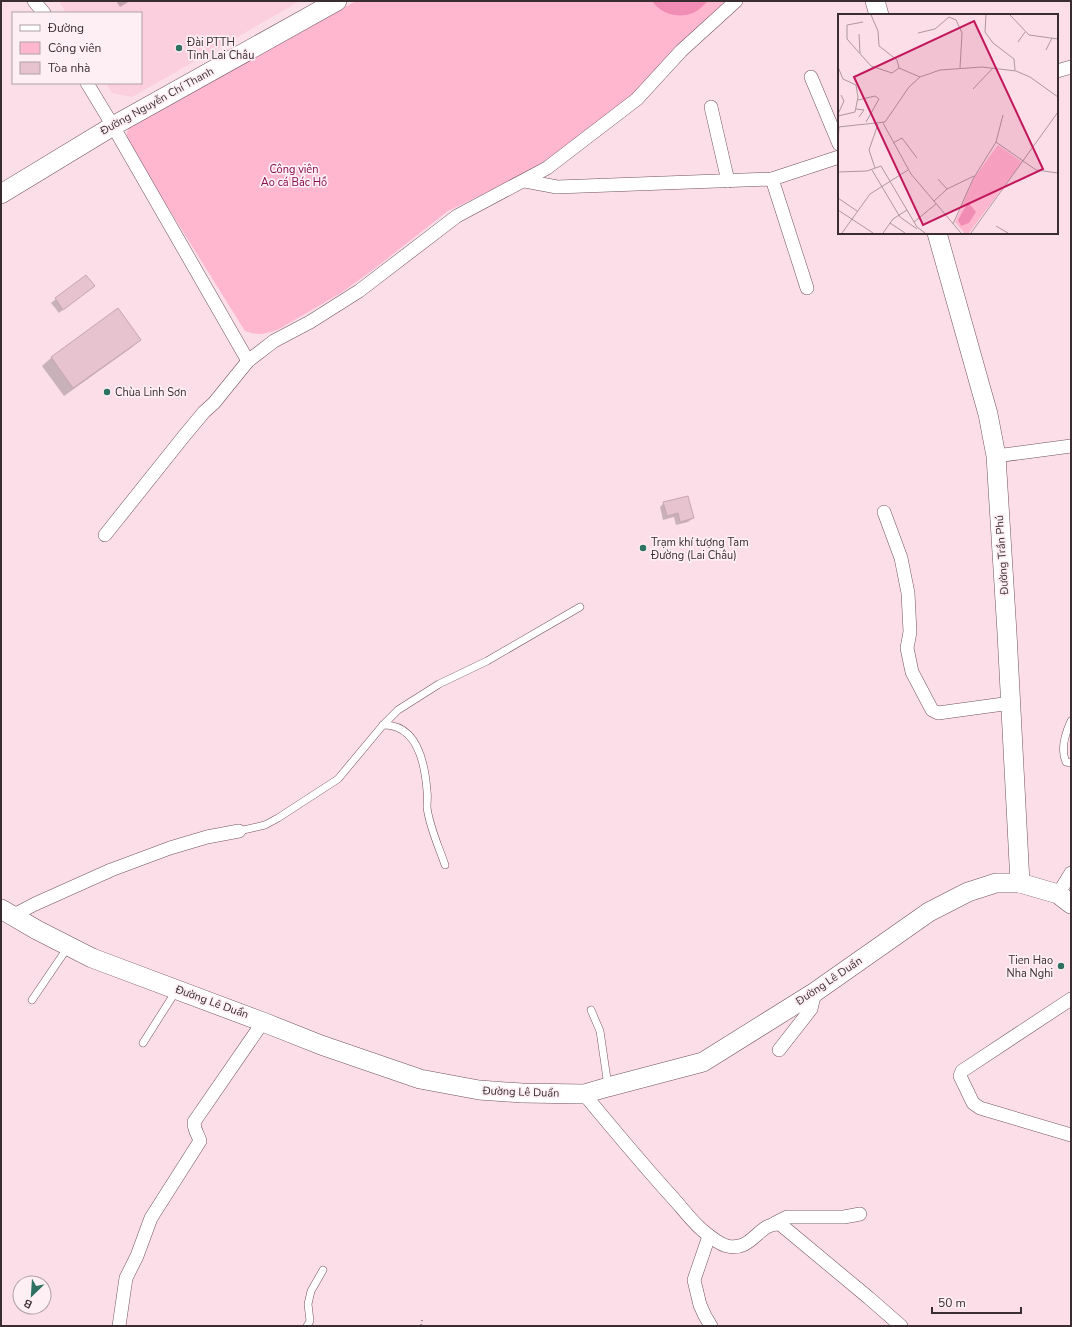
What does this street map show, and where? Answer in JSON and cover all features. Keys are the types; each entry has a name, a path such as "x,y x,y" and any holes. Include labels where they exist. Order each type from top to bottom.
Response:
{"main road":[{"name":"Đường Nguyễn Chí Thanh","path":"1,194 113,126 336,1"},
{"path":"875,1 879,14"},
{"name":"Đường Trần Phú","path":"937,234 988,414 996,456 1020,884"},
{"name":"Đường Lê Duẩn","path":"6,912 92,958 263,1022 322,1046 420,1079 479,1090 522,1093 584,1094 703,1062 815,992 929,912 968,892 996,883 1020,884 1065,899"}],"street":[{"path":"34,1 43,12"},
{"path":"105,535 184,436 204,412 214,403 248,361 274,341 310,322 359,291 457,216 547,168 637,99 681,51 736,1"},
{"path":"1058,71 1071,67"},
{"path":"811,76 838,142"},
{"path":"88,84 248,361"},
{"path":"711,107 728,181"},
{"path":"525,181 556,187 772,179 838,157"},
{"path":"772,179 807,288"},
{"path":"996,456 1071,446"},
{"path":"884,512 901,558 908,593 910,632 907,648 912,672 932,710 938,712 1011,703"},
{"path":"6,912 35,904 111,870 170,848 207,837 239,831"},
{"path":"1065,899 1071,873"},
{"path":"779,1050 811,1009 815,992"},
{"path":"1071,999 962,1071 960,1076 973,1103 980,1108 1071,1135"},
{"path":"120,1326 126,1278 137,1256 151,1218 200,1141 194,1128 194,1122 263,1022"},
{"path":"584,1094 662,1186 701,1229 726,1246 738,1246 751,1241 763,1229 787,1217 844,1217 860,1214"},
{"path":"775,1223 780,1224 901,1326"},
{"path":"710,1236 694,1280 700,1306 711,1326"}],"lane":[{"path":"239,831 265,825 338,779 383,725 398,710 439,684 487,661 580,607"},
{"path":"1071,721 1065,735 1063,755 1066,762 1071,762"},
{"path":"383,725 391,725 400,728 412,737 421,754 428,793 427,806 431,824 445,865"},
{"path":"32,1000 69,946"},
{"path":"143,1043 177,990"},
{"path":"591,1010 600,1031 608,1087"},
{"path":"307,1326 310,1321 308,1304 311,1291 323,1270"}],"path":[{"path":"421,1326 422,1320"}],"shaded area":[{"name":"Đài PTTH Tỉnh Lai Châu","path":"59,1 300,1 132,97 112,93 107,84 142,84 142,12 65,12"},
{"path":"652,1 708,1 695,12 687,15 676,15 665,12"}],"green space":[{"name":"Công viên Ao cá Bác Hồ","path":"356,1 728,1 637,92 608,118 533,170 448,211 341,293 279,329 262,334 249,333 245,331 127,142 127,132 132,124"}],"building":[{"path":"86,275 95,286 63,310 55,298"},
{"path":"118,308 141,340 73,388 51,357"},
{"path":"688,496 694,518 680,522 678,513 667,516 663,502"}],"place":[{"name":"Đài PTTH Tỉnh Lai Châu","path":"179,48"},
{"name":"Chùa Linh Sơn","path":"107,392"},
{"name":"Trạm khí tượng Tam Đường (Lai Châu)","path":"643,548"},
{"name":"Tien Hao Nha Nghi","path":"1061,966"}]}
